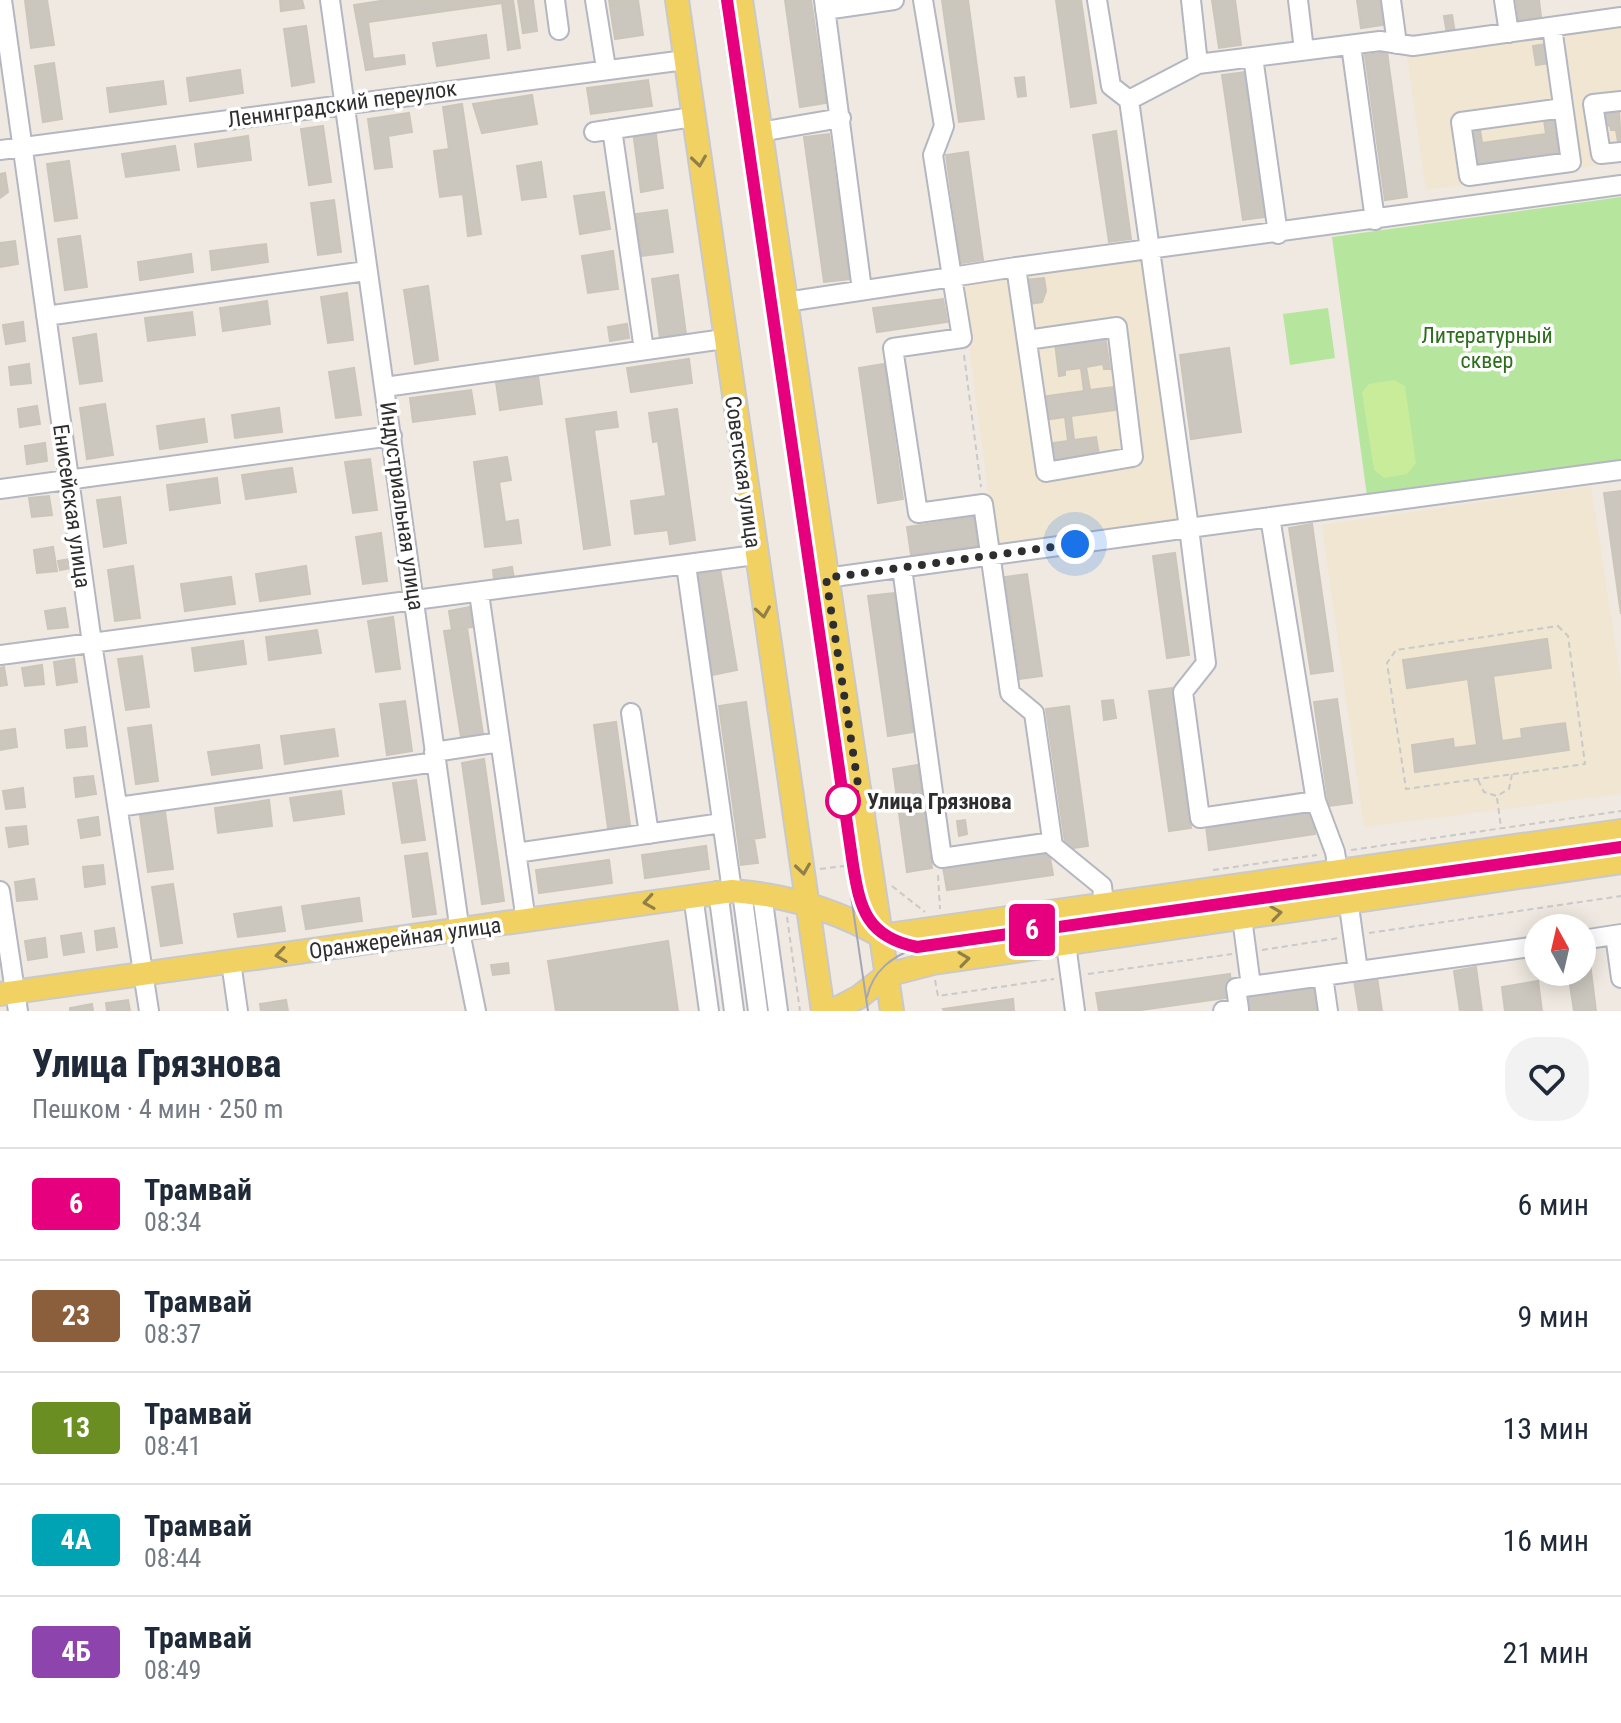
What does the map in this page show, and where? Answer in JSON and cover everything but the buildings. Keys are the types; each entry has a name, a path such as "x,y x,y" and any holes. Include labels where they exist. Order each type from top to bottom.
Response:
{"main road":[{"name":"Советская улица","path":"677,0 817,968 832,1010"},
{"path":"741,0 892,1011"},
{"path":"808,907 853,920 881,936 1621,831"},
{"path":"832,1010 887,975 933,963 1621,862"},
{"name":"Оранжерейная улица","path":"11,999 143,973 460,932 693,895 738,892 808,907"}],"street":[{"name":"Енисейская улица","path":"2,0 68,478 149,1011"},
{"name":"Индустриальная улица","path":"330,0 460,932 476,1011"},
{"path":"555,0 559,30"},
{"path":"595,0 606,68"},
{"path":"862,290 824,5 894,0"},
{"path":"923,0 944,126 933,155 962,338 893,348 918,513 983,504 1010,693 1034,713 1052,842 1102,886 1104,904"},
{"path":"1097,0 1111,86 1129,100 1206,663 1183,692 1200,818 1316,801"},
{"path":"1191,0 1198,64"},
{"path":"1298,0 1304,50"},
{"path":"1391,0 1397,44"},
{"path":"1504,0 1509,33"},
{"path":"1129,100 1198,64 1380,41 1413,46 1621,17"},
{"path":"1552,27 1571,162 1469,176 1461,122 1563,108"},
{"path":"1351,45 1375,220"},
{"path":"1253,57 1278,234"},
{"name":"Ленинградский переулок","path":"0,150 685,60"},
{"path":"1621,101 1593,104 1601,154 1621,152"},
{"path":"644,350 603,131 693,117"},
{"path":"760,132 841,118"},
{"path":"786,302 1016,267 1278,234 1621,185"},
{"path":"1016,267 1046,472 1133,457 1117,327 1027,340"},
{"path":"46,316 366,271"},
{"path":"385,387 724,339"},
{"path":"0,489 392,436"},
{"path":"826,578 1621,470"},
{"path":"1270,517 1316,801 1341,871 1358,971"},
{"path":"0,655 755,555"},
{"path":"686,565 722,823 738,892 758,1011"},
{"path":"902,568 942,858 1052,842"},
{"path":"479,593 526,921"},
{"path":"631,713 649,834"},
{"path":"118,807 435,757 500,742"},
{"path":"516,853 722,823"},
{"path":"0,891 11,999"},
{"path":"734,1011 738,892"},
{"path":"738,892 778,1011"},
{"path":"693,895 709,1011"},
{"path":"1242,918 1251,986"},
{"path":"1596,938 1618,935 1621,978"},
{"path":"1066,944 1075,1011"},
{"path":"1223,1011 1239,1009 1236,988 1524,948"},
{"path":"231,962 238,1011"},
{"path":"1323,976 1328,1011"}],"path":[{"path":"962,338 983,504"},
{"path":"1558,626 1568,636 1585,764 1477,778 1406,789 1387,663 1390,655 1396,650 1558,626"},
{"path":"1477,778 1484,792 1497,796 1509,789 1512,774"},
{"path":"1497,796 1501,828"},
{"path":"940,910 937,867 942,858"},
{"path":"813,870 858,865"},
{"path":"890,885 926,912"},
{"path":"785,900 800,1011"}],"shaded area":[{"path":"1621,24 1621,162 1426,190 1407,55"},
{"path":"1144,259 1183,523 996,549 961,285"},
{"path":"1591,486 1621,682 1621,794 1364,827 1322,525"}],"green space":[{"name":"Литературный сквер","path":"1621,197 1621,461 1367,496 1332,237"},
{"path":"1328,308 1335,358 1290,365 1283,314"},
{"path":"1394,380 1405,386 1416,463 1407,474 1384,478 1374,470 1362,392 1369,384"}],"tram line":[{"path":"719,0 868,1011"},
{"name":"6","path":"727,0 859,904 871,922 891,938 917,947 1621,847"},
{"path":"867,997 879,972 899,955 917,947 1621,847"},
{"path":"855,911 886,944 911,953"}],"place":[{"name":"Улица Грязнова","path":"843,801"}],"route":[{"path":"843,801 859,791 826,578 1075,544"}]}
